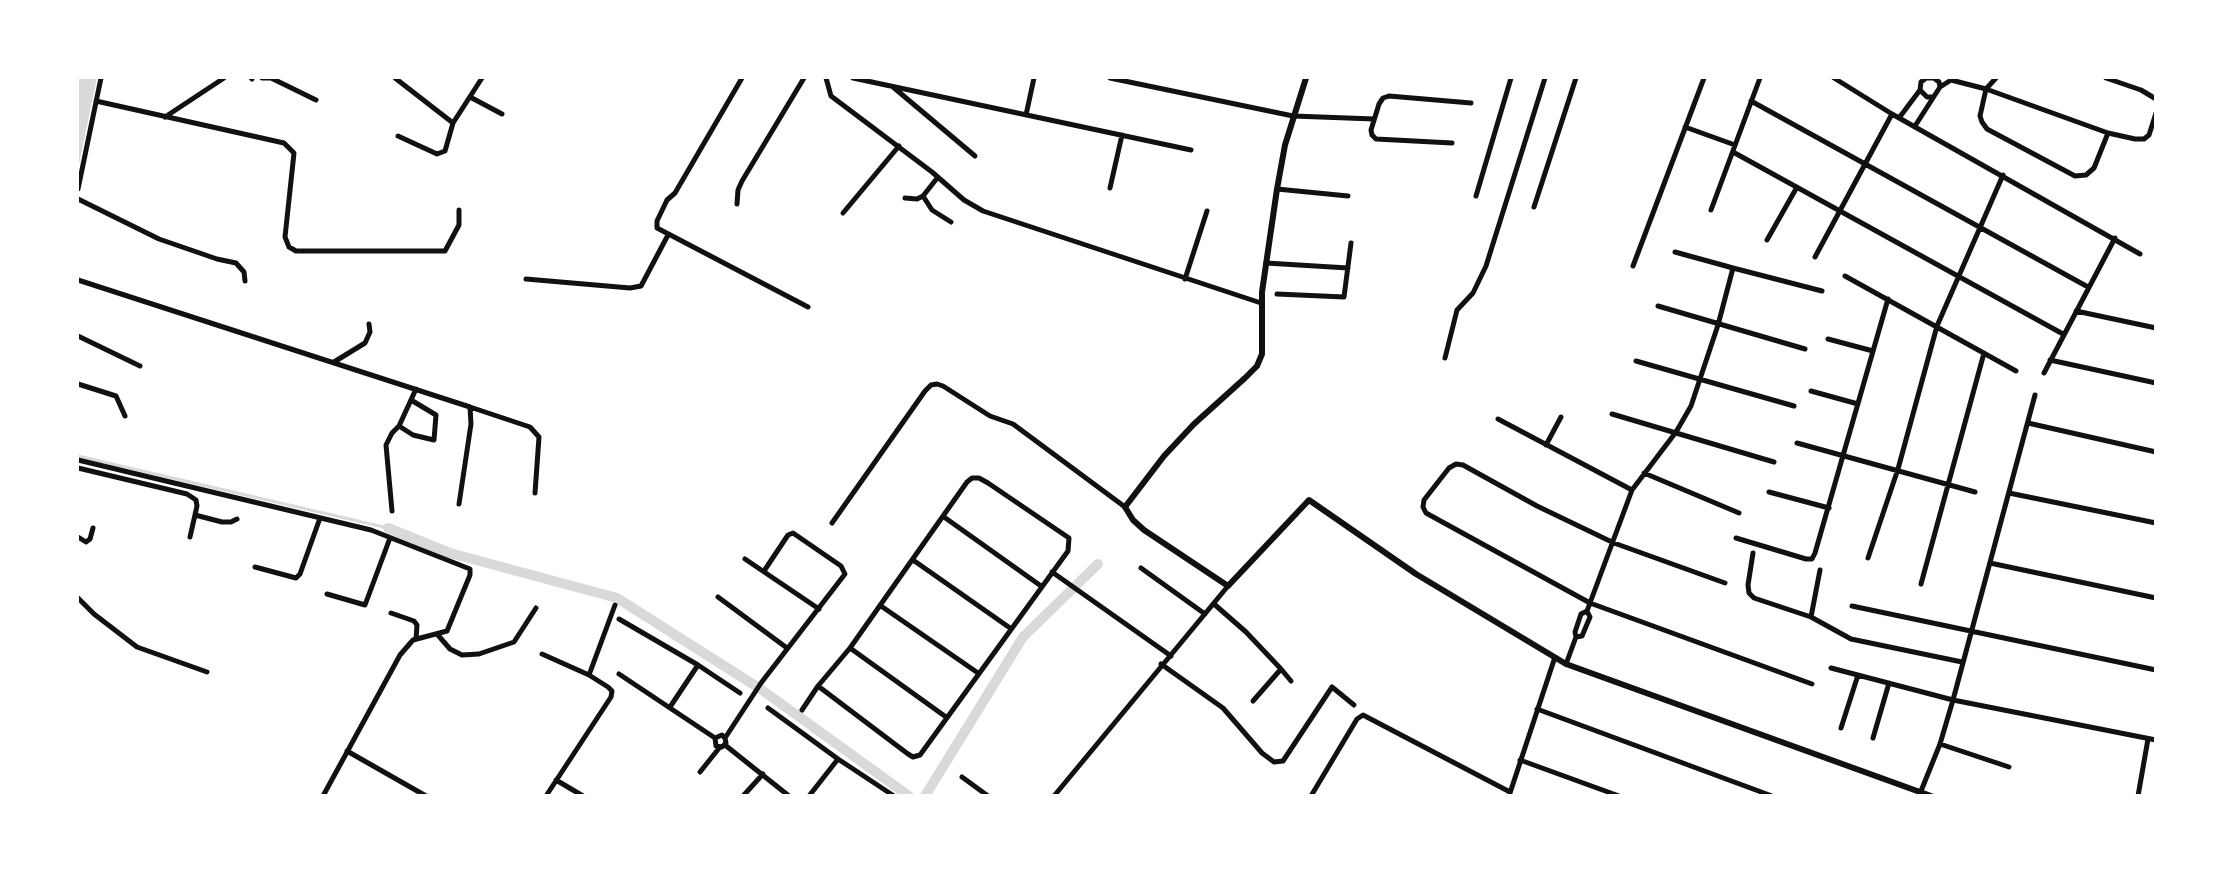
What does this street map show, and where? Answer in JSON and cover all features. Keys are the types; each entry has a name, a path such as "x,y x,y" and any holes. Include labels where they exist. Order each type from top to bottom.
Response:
{"street":[{"path":"78,189 101,78"},
{"path":"166,117 224,78"},
{"path":"262,78 271,78 316,100"},
{"path":"395,78 453,123"},
{"path":"398,136 437,154 445,151 453,123 482,78"},
{"path":"742,78 675,194 667,200 657,221 657,228 808,307"},
{"path":"737,204 738,190 742,181 804,78"},
{"path":"826,78 831,96 938,176 964,200 984,211 1261,303"},
{"path":"853,78 1191,150"},
{"path":"1026,115 1034,78"},
{"path":"1110,78 1293,116 1374,120"},
{"path":"1125,507 1174,444 1257,366 1263,344 1261,303 1277,189 1293,116 1306,78"},
{"path":"1476,196 1511,78"},
{"path":"1445,358 1457,310 1473,294 1486,266 1545,78"},
{"path":"1534,206 1576,78"},
{"path":"1633,266 1704,78"},
{"path":"1711,210 1760,78"},
{"path":"1834,78 1892,114 2115,238 2140,254"},
{"path":"1899,118 1920,90 1921,82 1926,78 1934,78 1940,87 1938,94 1932,97 1915,126"},
{"path":"1996,78 1986,89 1980,116 1987,128 2076,176 2086,175 2094,168 2108,133"},
{"path":"2106,78 2141,90 2156,99"},
{"path":"1940,87 1951,80 1986,89 2122,137 2144,139 2149,135 2156,113"},
{"path":"891,86 976,156"},
{"path":"1920,90 1922,94 1932,97"},
{"path":"1452,143 1376,139 1372,135 1371,130 1379,104 1383,98 1389,96 1471,103"},
{"path":"470,97 502,114"},
{"path":"96,101 284,143 294,153 285,237 289,247 296,251 445,251 459,225 459,210"},
{"path":"1751,101 2088,287"},
{"path":"1815,258 1892,114"},
{"path":"1685,127 1736,145"},
{"path":"1110,188 1122,136"},
{"path":"843,213 899,146"},
{"path":"1733,152 2063,334"},
{"path":"1868,558 1898,469 1937,326 2003,175"},
{"path":"905,198 917,199 923,196 938,176"},
{"path":"1767,240 1797,187"},
{"path":"1277,189 1348,196"},
{"path":"923,196 932,210 951,222"},
{"path":"78,199 159,239 217,259 236,263 244,272 245,281"},
{"path":"1185,279 1207,211"},
{"path":"526,279 630,288 641,286 668,235"},
{"path":"2044,373 2115,238"},
{"path":"1278,294 1344,297 1350,243"},
{"path":"1674,252 1822,291"},
{"path":"1266,263 1348,268"},
{"path":"1566,664 1576,637 1575,632 1581,614 1587,611 1614,543 1632,490 1676,432 1691,406 1718,325 1733,268"},
{"path":"1845,276 2016,372"},
{"path":"78,280 530,427 539,437 534,493"},
{"path":"1736,538 1806,559 1812,559 1845,455 1888,299"},
{"path":"1658,306 1805,349"},
{"path":"2076,311 2156,328"},
{"path":"334,362 365,343 370,332 369,324"},
{"path":"78,336 140,366"},
{"path":"1828,339 1873,351"},
{"path":"1922,584 1984,353"},
{"path":"2050,360 2156,383"},
{"path":"1636,362 1794,406"},
{"path":"78,384 116,396 125,416"},
{"path":"832,523 925,391 931,385 937,384 990,416 1013,424 1125,507 1144,530 1228,586"},
{"path":"392,511 386,445 392,433 400,426 416,389"},
{"path":"1811,391 1858,404"},
{"path":"1920,794 1940,744 1953,700 2035,395"},
{"path":"400,426 413,435 434,440 436,416 411,400"},
{"path":"459,504 471,424 470,407"},
{"path":"1612,414 1774,462"},
{"path":"1546,445 1561,417"},
{"path":"1498,419 1632,490"},
{"path":"2028,423 2156,452"},
{"path":"1797,442 1975,492"},
{"path":"78,460 371,530 470,569 470,575 447,631 416,639 400,655 323,796"},
{"path":"1725,583 1614,543 1537,506 1463,465 1456,464 1449,468 1424,500 1423,507 1426,513 1590,603 1812,684"},
{"path":"78,468 187,494 196,500 198,506 190,537"},
{"path":"1644,473 1738,514"},
{"path":"802,710 818,686 850,648 881,606 967,482 972,478 979,478 1069,538 1068,552 1010,628 946,717 925,751 920,755 913,757 818,686"},
{"path":"1769,492 1829,508"},
{"path":"2009,493 2156,522"},
{"path":"1054,796 1161,664 1171,656 1228,586 1310,500 1416,574 1566,664 1920,794 1930,796"},
{"path":"195,515 222,522 231,522 237,519"},
{"path":"944,517 1041,586"},
{"path":"255,567 296,578 300,574 320,518"},
{"path":"78,537 86,542 90,540 94,528"},
{"path":"700,772 722,746 725,738 761,683 845,574 841,566 797,534 788,535 764,571"},
{"path":"327,594 365,605 390,538"},
{"path":"1752,553 1749,593 1754,598 1811,617 1851,639 1962,662"},
{"path":"745,559 819,609"},
{"path":"913,560 1010,628"},
{"path":"1990,563 2156,598"},
{"path":"1141,568 1205,614"},
{"path":"1811,617 1820,570"},
{"path":"1052,572 1171,656"},
{"path":"718,597 787,648"},
{"path":"78,598 94,614 137,647 207,672"},
{"path":"1214,604 1258,643 1291,681"},
{"path":"589,675 615,605"},
{"path":"881,606 978,673"},
{"path":"1852,606 2156,670"},
{"path":"437,634 450,649 462,655 479,654 514,642 536,608"},
{"path":"1576,637 1582,636 1590,618 1587,611"},
{"path":"391,613 414,621 417,625 416,639"},
{"path":"619,619 698,665 740,693"},
{"path":"850,648 946,717"},
{"path":"542,654 589,675 612,692 546,796"},
{"path":"1311,796 1357,719 1363,715 1509,794 1555,657"},
{"path":"1161,664 1223,708 1262,753 1274,762 1283,760 1332,687 1354,704"},
{"path":"670,707 698,665"},
{"path":"1831,668 1953,700 2156,740"},
{"path":"1253,701 1281,669"},
{"path":"619,674 715,738"},
{"path":"1841,728 1858,675"},
{"path":"1873,738 1889,683"},
{"path":"768,708 838,759 894,796"},
{"path":"1537,710 1772,796"},
{"path":"715,738 719,735 725,738"},
{"path":"715,738 715,744 722,746 763,774 790,796"},
{"path":"2138,796 2148,739"},
{"path":"1940,744 2009,767"},
{"path":"347,751 426,796"},
{"path":"809,796 838,759"},
{"path":"1520,760 1619,796"},
{"path":"743,796 763,774"},
{"path":"962,777 985,795"},
{"path":"556,780 583,796"}],"shaded area":[{"path":"78,78 97,78 78,169"}],"waterway":[{"path":"78,456 388,528"},
{"path":"388,528 450,553 617,598 762,690 909,796"},
{"path":"925,796 1023,637 1098,564"}]}
